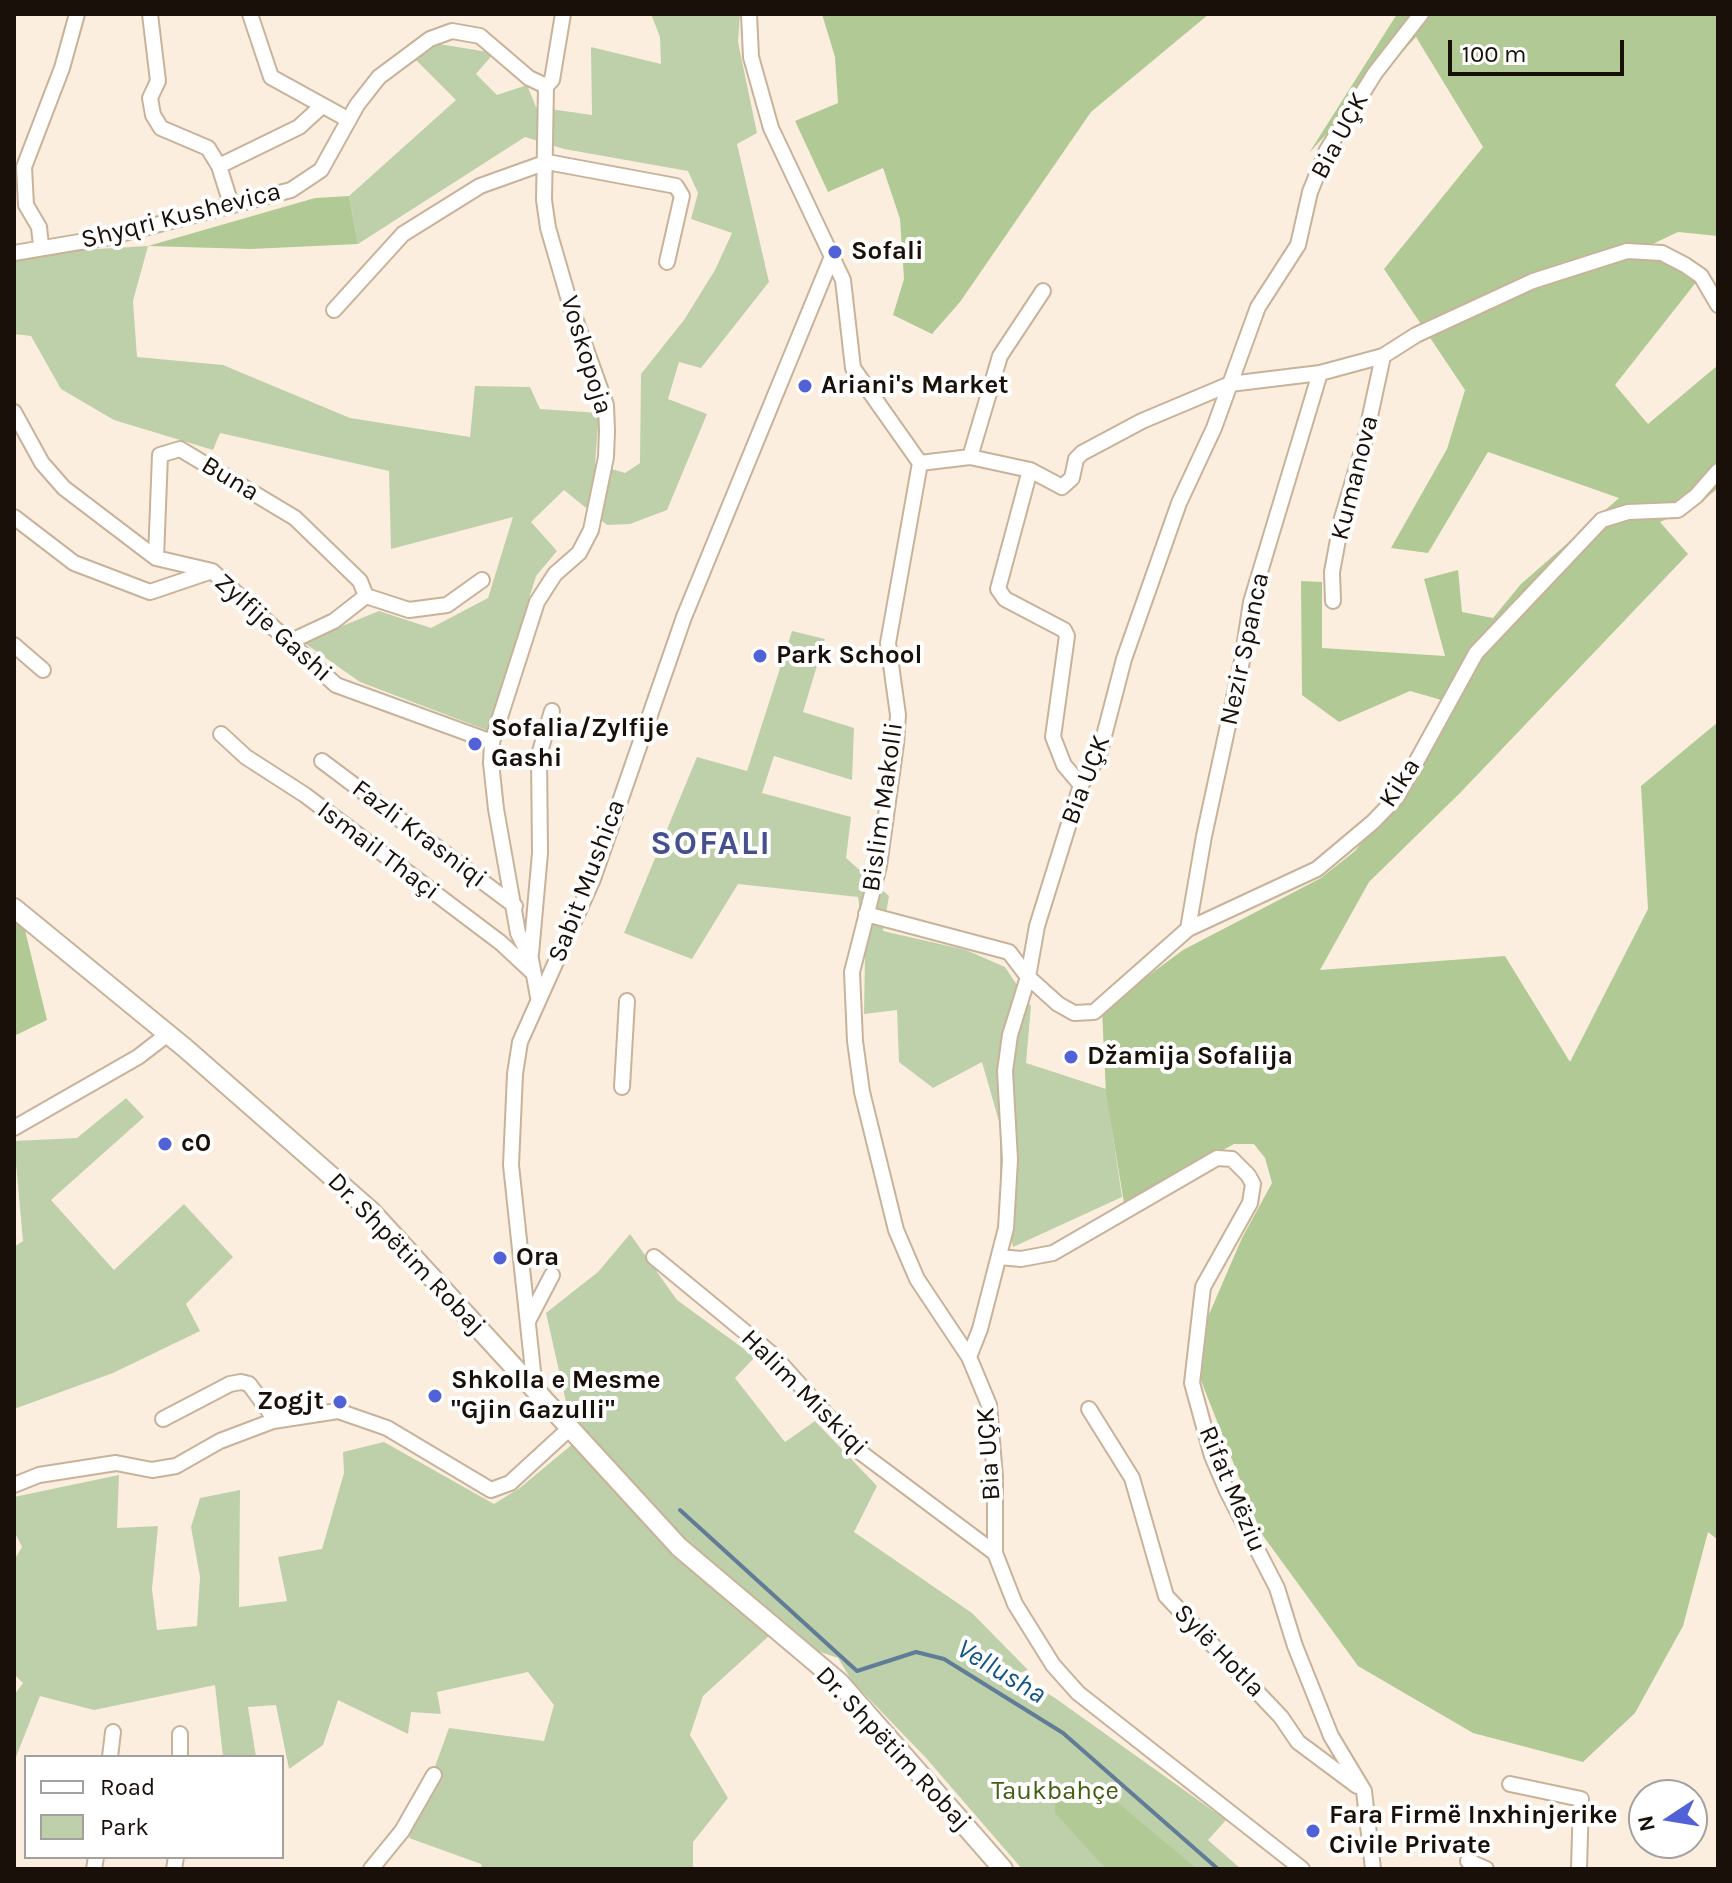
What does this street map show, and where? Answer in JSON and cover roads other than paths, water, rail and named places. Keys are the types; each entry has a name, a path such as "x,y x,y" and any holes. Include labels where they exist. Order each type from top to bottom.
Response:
{"street":[{"path":"41,246 39,227 26,205 24,167 62,68 77,14"},
{"path":"150,14 158,81 150,98 153,115 161,128 208,148 219,166 231,204"},
{"path":"250,14 271,77 349,120"},
{"name":"Voskopoja","path":"538,997 531,965 518,933 496,809 492,742 537,602 555,574 579,553 591,530 606,457 606,405 571,307 548,228 544,200 546,86 552,80 560,14"},
{"path":"749,14 751,57 771,128 843,280 853,368 920,463 970,457 1030,470 1062,487 1072,478 1076,459 1082,453 1142,421 1230,384 1320,373 1383,356 1416,335 1533,281 1627,251 1662,253 1685,265 1701,276 1718,305"},
{"name":"Bia UÇK","path":"995,1553 995,1477 989,1405 969,1357 999,1257 1008,1210 1006,1054 1028,977 1037,926 1081,785 1099,755 1124,659 1146,594 1258,307 1298,245 1310,192 1327,150 1375,73 1421,14"},
{"name":"Shyqri Kushevica","path":"14,253 41,246 109,237 291,190 321,170 357,105 394,65 430,39 452,31 480,36 529,78 546,86"},
{"path":"219,166 299,127 322,106"},
{"path":"334,310 403,234 480,186 547,162 676,186 682,196 667,262"},
{"name":"Sabit Mushica","path":"535,1390 511,1165 520,1042 593,879 684,617 831,259"},
{"path":"970,457 1000,356 1043,291"},
{"name":"Kumanova","path":"1333,601 1332,572 1342,518 1364,444 1383,356"},
{"name":"Nezir Spanca","path":"1188,929 1251,602 1320,373"},
{"name":"Zylfije Gashi","path":"14,412 53,476 156,558 212,571 336,685 492,742"},
{"name":"Buna","path":"156,558 160,455 180,449 295,518 360,581 366,596"},
{"name":"Bislim Makolli","path":"920,463 891,615 888,643 898,715 896,744 879,866 852,972 855,1041 865,1107 905,1255 924,1291 969,1357"},
{"path":"1030,470 998,589 1005,599 1064,630 1067,636 1053,737 1064,765 1074,781 1081,785"},
{"name":"Kika","path":"1028,977 1068,1010 1087,1014 1120,991 1188,929 1317,869 1373,822 1397,797 1476,653 1571,550 1602,520 1628,512 1678,510 1718,471"},
{"path":"14,517 74,563 150,592 212,571"},
{"path":"287,643 334,621 366,596 409,610 447,605 482,580"},
{"path":"14,645 43,670"},
{"path":"531,965 540,853 539,755 552,711"},
{"name":"Ismail Thaçi","path":"221,734 246,757 305,795 531,965"},
{"name":"Fazli Krasniqi","path":"322,761 515,906"},
{"name":"Dr. Shpëtim Robaj","path":"14,908 168,1034 371,1211 697,1565 840,1683 1003,1869"},
{"path":"866,914 1009,952 1028,977"},
{"path":"622,1087 627,1001"},
{"path":"14,1128 138,1057 168,1034"},
{"name":"Rifat Mëziu","path":"999,1257 1021,1259 1053,1253 1217,1158 1232,1159 1248,1175 1253,1184 1250,1203 1203,1287 1192,1383 1212,1456 1277,1588 1331,1736 1364,1791"},
{"name":"Halim Miskiqi","path":"654,1257 773,1355 860,1452 995,1553"},
{"path":"527,1321 552,1275"},
{"path":"163,1419 230,1384 241,1382 249,1384 271,1414 281,1419"},
{"name":"Sylë Hotla","path":"1089,1409 1132,1478 1166,1596 1281,1717 1298,1742 1364,1791"},
{"path":"14,1485 39,1475 116,1463 152,1470 176,1466 220,1441 281,1419 338,1411 363,1418 491,1490 510,1483 570,1428"},
{"path":"995,1553 1015,1604 1053,1665 1078,1693 1302,1869"},
{"path":"110,1755 113,1732"},
{"path":"180,1734 180,1755"},
{"path":"371,1869 402,1831 434,1775"},
{"path":"1510,1784 1581,1799 1579,1869"},
{"path":"1364,1791 1373,1869"},
{"path":"1468,1861 1486,1869"}],"waterway":[{"name":"Vellusha","path":"680,1510 857,1671 916,1652 944,1659 1063,1733 1218,1869"}],"place":[{"name":"Sofali","path":"835,252"},
{"name":"Ariani's Market","path":"805,386"},
{"name":"Park School","path":"760,656"},
{"name":"Sofalia/Zylfije Gashi","path":"475,744"},
{"name":"Džamija Sofalija","path":"1071,1057"},
{"name":"c0","path":"165,1144"},
{"name":"Ora","path":"500,1258"},
{"name":"Shkolla e Mesme \"Gjin Gazulli\"","path":"435,1396"},
{"name":"Zogjt","path":"340,1402"},
{"name":"Fara Firmë Inxhinjerike Civile Private","path":"1313,1831"}],"district":[{"name":"SOFALI","path":"711,844"}],"park label":[{"name":"Taukbahçe","path":"1055,1792"}]}
